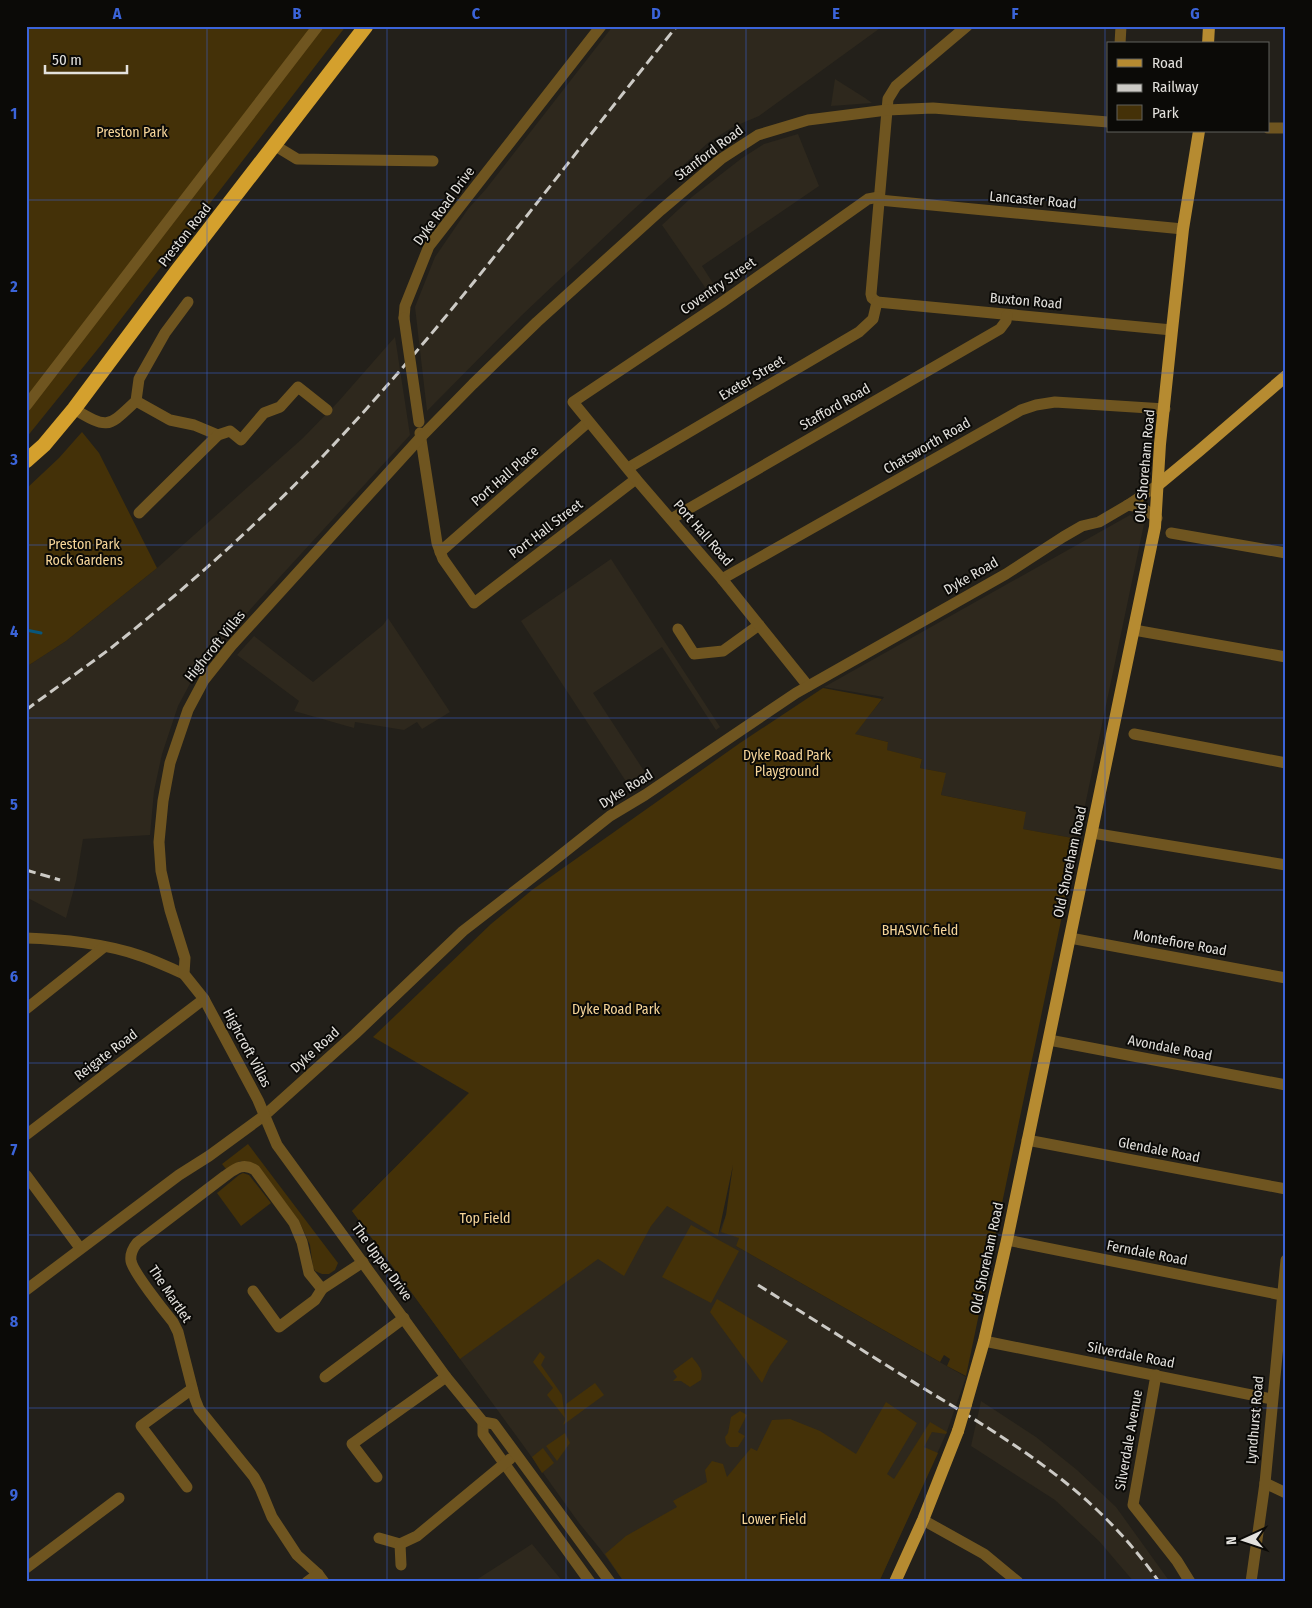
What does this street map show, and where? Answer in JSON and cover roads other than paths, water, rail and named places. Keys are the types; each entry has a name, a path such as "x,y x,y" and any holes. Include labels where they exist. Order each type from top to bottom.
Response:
{"highway":[{"name":"Preston Road","path":"26,461 44,445 74,409 177,271 366,26"}],"main road":[{"path":"1208,42 1210,26"},
{"name":"Old Shoreham Road","path":"895,1582 923,1520 958,1431 984,1341 1049,1040 1156,518 1172,330 1183,229 1199,132"},
{"name":"Dyke Road","path":"1158,484 1200,451 1286,376"}],"street":[{"path":"26,406 318,26"},
{"name":"Dyke Road Drive","path":"474,602 447,565 440,552 435,535 404,318 405,306 429,246 601,26"},
{"path":"878,302 872,298 871,294 888,99 896,86 966,26"},
{"path":"1120,42 1121,26"},
{"name":"Stanford Road","path":"421,437 537,322 661,210 721,159 758,135 808,120 887,110 933,108 1107,122"},
{"path":"1270,128 1286,128"},
{"path":"274,145 297,159 433,161"},
{"name":"Coventry Street","path":"573,402 720,303 868,199 879,199"},
{"name":"Lancaster Road","path":"879,199 1183,229"},
{"path":"74,409 99,422 111,423 136,401 139,380 166,333 188,302"},
{"name":"Buxton Road","path":"878,302 1172,330"},
{"name":"Exeter Street","path":"628,468 859,332 873,319 878,302"},
{"name":"Stafford Road","path":"671,519 1000,329 1006,321 1007,315"},
{"path":"139,513 218,435 230,432 241,440 264,413 280,407 298,387 327,410"},
{"path":"136,401 170,420 194,425 218,435"},
{"name":"Port Hall Road","path":"573,402 722,579 808,686"},
{"name":"Chatsworth Road","path":"722,579 1021,410 1055,402 1165,409"},
{"name":"Port Hall Place","path":"440,552 588,422"},
{"name":"Highcroft Villas","path":"265,1115 204,999 184,974 185,958 165,893 159,851 166,782 177,738 188,710 204,680 231,646 421,437"},
{"name":"Port Hall Street","path":"474,602 636,479"},
{"name":"Dyke Road","path":"26,1290 80,1248 265,1115 482,915 610,816 645,796 808,686 1006,574 1069,533 1082,526 1099,522 1158,484"},
{"path":"1128,505 1141,507 1156,518"},
{"path":"1171,533 1286,553"},
{"path":"678,630 694,654 723,651 730,648 759,625"},
{"path":"1134,630 1286,657"},
{"path":"1134,734 1286,763"},
{"path":"1092,834 1286,865"},
{"path":"26,938 42,938 104,947 142,956 184,974"},
{"name":"Montefiore Road","path":"1070,938 1286,978"},
{"path":"27,1008 104,947"},
{"name":"Reigate Road","path":"26,1135 204,999"},
{"name":"Avondale Road","path":"1049,1040 1286,1085"},
{"name":"The Upper Drive","path":"265,1115 277,1145 446,1377 483,1422 483,1434 590,1582"},
{"name":"Glendale Road","path":"1027,1140 1286,1189"},
{"name":"The Martlet","path":"321,1578 297,1555 272,1517 257,1482 200,1409 192,1389 178,1332 131,1262 132,1252 137,1243 235,1169 241,1166 250,1166 294,1222 302,1242 309,1273 322,1289"},
{"path":"26,1174 80,1248"},
{"name":"Ferndale Road","path":"1007,1240 1282,1295"},
{"name":"Lyndhurst Road","path":"1251,1582 1265,1483 1286,1260"},
{"path":"253,1291 279,1328 315,1300 322,1289 362,1262"},
{"path":"325,1377 404,1318"},
{"name":"Silverdale Road","path":"984,1341 1272,1399"},
{"name":"Silverdale Avenue","path":"1156,1376 1133,1505 1177,1561 1190,1582"},
{"path":"377,1477 352,1444 446,1377"},
{"path":"187,1487 141,1426 192,1389"},
{"name":"The Upper Drive","path":"483,1422 494,1424 610,1582"},
{"path":"379,1538 400,1544 417,1536 516,1454"},
{"path":"1265,1483 1286,1493"},
{"path":"26,1568 119,1498"},
{"path":"923,1520 984,1554 1018,1582"},
{"path":"400,1544 401,1565"},
{"path":"307,1582 321,1578"}],"waterway":[{"path":"26,630 41,633"}],"railway":[{"path":"26,710 111,648 166,603 246,532 323,456 370,405 460,299 677,26"},
{"path":"26,870 60,880"},
{"path":"758,1285 990,1429 1052,1472 1081,1495 1108,1521 1135,1550 1159,1582"}],"park label":[{"name":"Preston Park","path":"132,132"},
{"name":"Preston Park Rock Gardens","path":"84,552"},
{"name":"Dyke Road Park Playground","path":"787,764"},
{"name":"BHASVIC field","path":"920,930"},
{"name":"Dyke Road Park","path":"616,1009"},
{"name":"Top Field","path":"485,1218"},
{"name":"Lower Field","path":"774,1519"}]}
